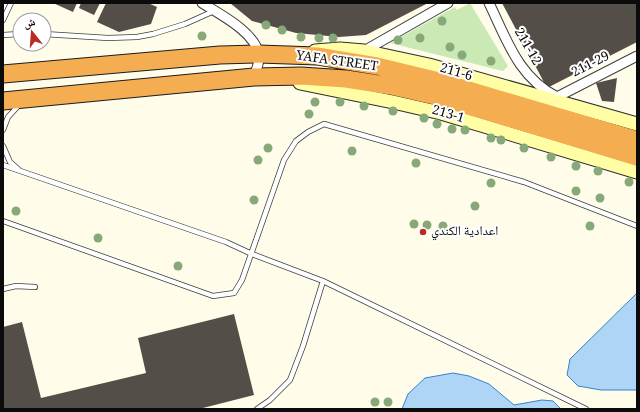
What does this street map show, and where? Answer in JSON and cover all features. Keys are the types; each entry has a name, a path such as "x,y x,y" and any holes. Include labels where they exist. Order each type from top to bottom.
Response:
{"highway":[{"name":"YAFA STREET","path":"3,74 180,58 265,54 317,56 377,66 450,84 637,140"},
{"name":"YAFA STREET","path":"3,101 32,97 254,77 316,77 346,79 391,86 440,97 637,157"}],"main road":[{"name":"211-6","path":"265,54 340,49 364,51 429,65 637,124"},
{"name":"213-1","path":"254,77 316,85 441,113 637,172"}],"street":[{"path":"202,3 245,32 265,54 259,59 254,77"},
{"path":"364,51 448,3"},
{"name":"211-12","path":"489,3 520,66 536,84 556,97 574,106"},
{"name":"211-29","path":"556,97 637,56"}],"lane":[{"path":"3,20 11,3"},
{"path":"52,34 108,38 137,37 174,28 214,11"},
{"path":"3,130 8,117 14,109 22,102 32,97"},
{"path":"3,221 213,296 234,293 242,280 252,254 284,160 296,141 308,132 324,124 524,182 637,226"},
{"path":"3,146 10,162 20,171"},
{"path":"3,164 226,242 252,254 323,281 586,409"},
{"path":"257,409 270,400 290,380 303,346 323,281"},
{"path":"3,289 16,286 35,287"}],"green space":[{"path":"470,3 508,66 503,71 390,43 455,7 457,10"}],"water":[{"path":"637,293 637,390 601,390 578,386 567,375 570,359"},
{"path":"453,373 469,376 489,384 514,405 542,400 553,401 561,409 402,409 408,394 425,378"}],"building":[{"path":"53,3 77,3 73,12"},
{"path":"81,3 100,3 94,15 79,8"},
{"path":"106,3 148,3 157,7 151,24 119,32 97,22"},
{"path":"230,3 428,3 366,35 339,37 296,33 252,21"},
{"path":"502,3 637,3 637,42 547,88"},
{"path":"617,78 614,102 602,101 596,83"},
{"path":"234,314 254,395 199,409 3,409 3,327 22,322 41,398 146,373 138,338"}],"place":[{"name":"اعدادية الكندي","path":"423,232"}]}
